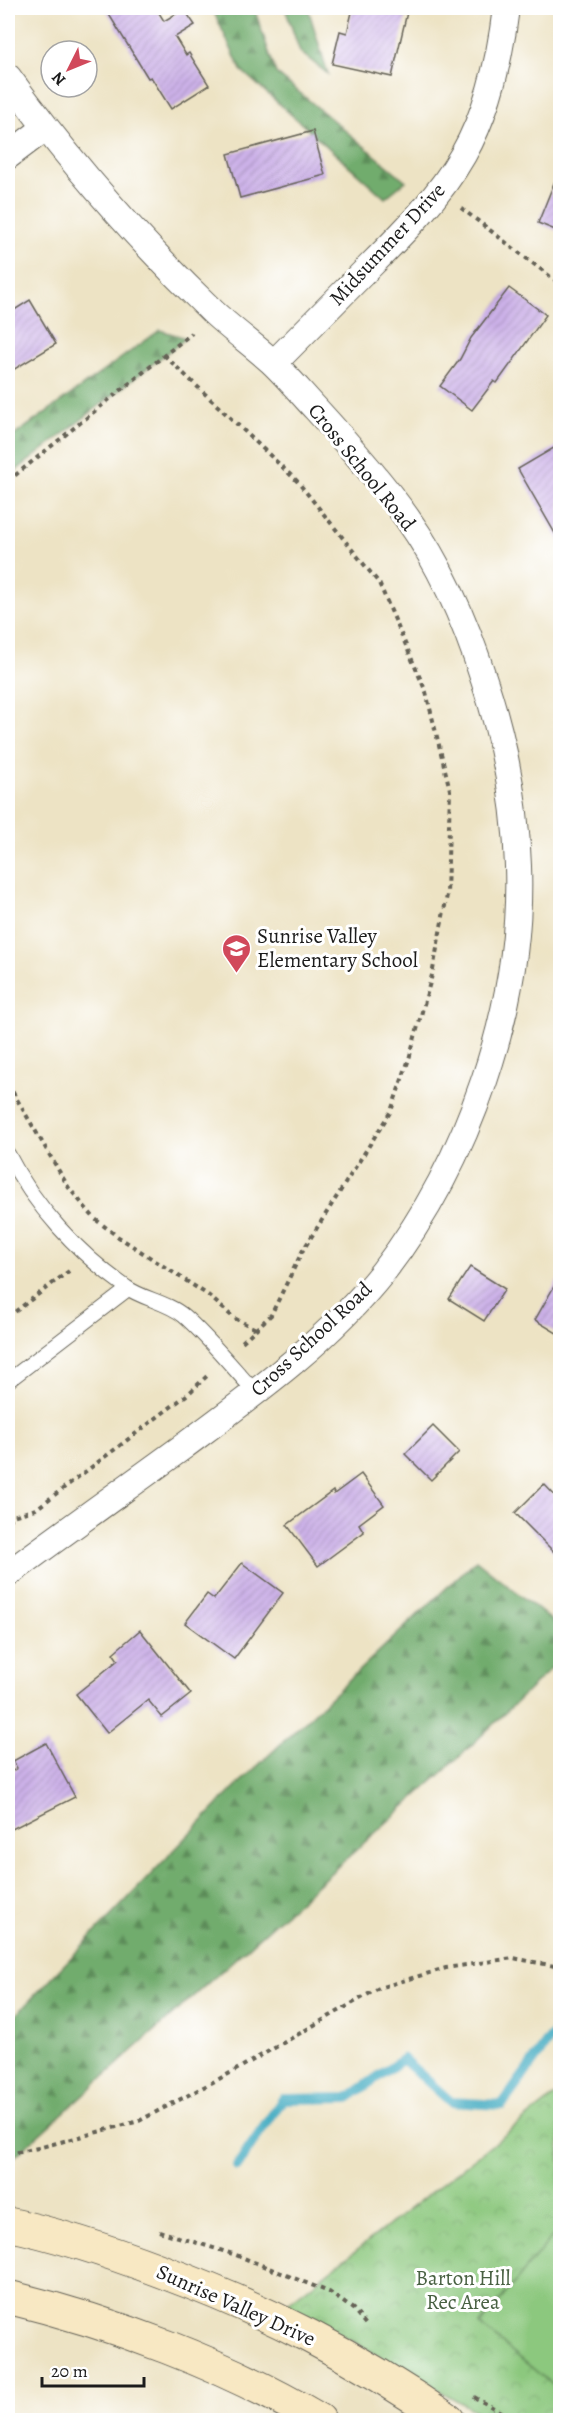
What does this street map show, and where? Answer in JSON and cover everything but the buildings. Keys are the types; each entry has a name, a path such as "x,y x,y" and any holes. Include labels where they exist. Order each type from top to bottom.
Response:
{"main road":[{"name":"Sunrise Valley Drive","path":"8,2224 37,2230 125,2258 214,2291 292,2326 365,2366 448,2421"},
{"path":"8,2297 110,2327 204,2363 292,2404 319,2421"}],"street":[{"name":"Midsummer Drive","path":"274,363 407,228 438,191 464,154 485,107 500,55 506,8"},
{"name":"Cross School Road","path":"8,77 45,128 142,241 216,315 274,363 359,456 408,520 446,582 471,639 497,718 512,797 518,868 515,935 504,1005 486,1078 457,1149 417,1221 382,1273 339,1320 256,1393 8,1574"},
{"path":"8,156 45,128"}],"lane":[{"path":"8,1154 46,1213 89,1256 128,1289 148,1296 183,1314 256,1393"},
{"path":"8,1381 128,1289"}],"path":[{"path":"438,191 561,284"},
{"path":"8,481 216,315"},
{"path":"8,1521 13,1516 36,1509 188,1394 271,1315 303,1250 391,1111 409,1059 432,975 447,895 450,790 426,692 379,583 297,480 164,355"},
{"path":"8,1084 69,1188 95,1219 117,1236 208,1295 234,1318 256,1329"},
{"path":"8,1317 89,1256"},
{"path":"8,1509 13,1516"},
{"path":"8,2154 139,2121 234,2071 379,1988 446,1968 513,1958 561,1967"}],"green space":[{"path":"212,8 254,8 276,73 406,181 385,198 241,70"},
{"path":"285,8 308,8 328,74 300,52"},
{"path":"160,330 186,338 8,477 8,440"},
{"path":"476,1560 560,1627 560,1660 453,1763 11,2160 8,2159 8,2023 233,1789"},
{"name":"Barton Hill Rec Area","path":"560,2092 560,2420 491,2420 365,2348 283,2307"},
{"path":"560,2227 560,2391 480,2325"}],"waterway":[{"path":"237,2166 283,2099 348,2098 403,2059 451,2102 502,2105 551,2037 560,2031"}],"place":[{"name":"Sunrise Valley Elementary School","path":"236,974"}]}
